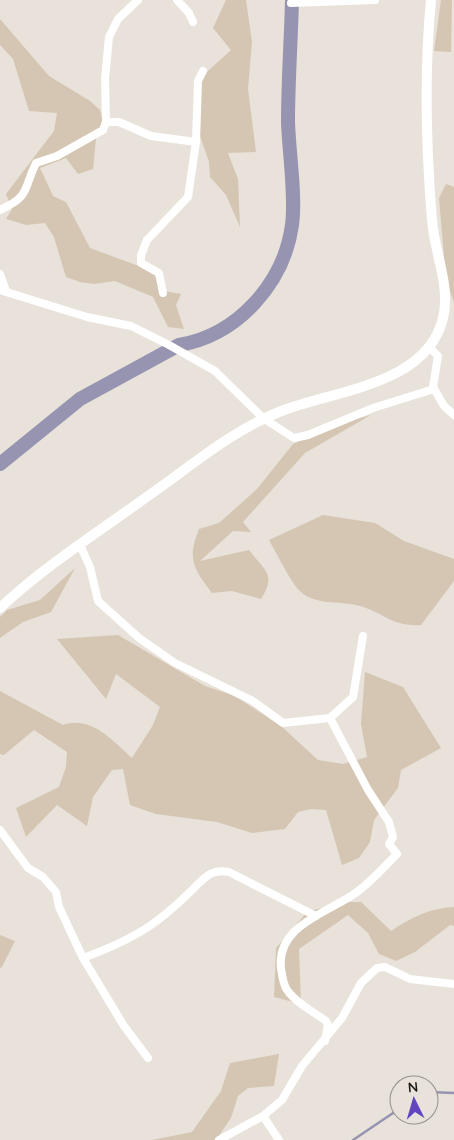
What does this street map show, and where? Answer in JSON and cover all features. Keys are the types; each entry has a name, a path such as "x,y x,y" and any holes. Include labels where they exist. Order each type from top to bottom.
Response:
{"street":[{"path":"0,210 19,200 25,194 36,163 57,156 103,130 106,122 106,79 110,38 118,19 138,0"},
{"path":"177,0 189,13 193,22"},
{"path":"294,3 374,0"},
{"path":"0,608 80,545 218,446 263,418 299,404 401,372 418,360 429,347 441,326 445,306 432,224 428,159 426,73 430,0"},
{"path":"163,294 159,273 141,263 141,255 152,233 167,221 188,197 196,142 198,81 203,71"},
{"path":"106,122 119,122 151,136 196,142"},
{"path":"0,274 3,291 87,317 131,326 173,347 215,371 263,418 294,438 308,435 374,408 434,389"},
{"path":"429,347 438,356 434,389 444,406 454,415"},
{"path":"80,545 90,567 98,601 139,638 175,663 246,697 283,723 330,718 353,697 362,636"},
{"path":"325,1040 328,1025 326,1021 287,990 280,964 282,948 287,940 316,916 358,891 396,854 389,844 392,837 389,822 368,790 330,718"},
{"path":"0,830 28,868 44,877 56,892 59,907 83,958 124,1026 148,1058"},
{"path":"83,958 120,945 151,926 179,905 207,876 218,871 228,872 316,916"},
{"path":"219,1140 263,1116 282,1100 302,1066 342,1018 361,983 378,968 385,967 410,978 454,984"},
{"path":"263,1116 279,1140"}],"shaded area":[{"path":"226,0 246,0 252,42 248,89 256,152 228,153 238,179 240,227 226,195 210,177 209,162 199,133 195,83 231,50 213,28"},
{"path":"441,0 452,0 451,52 434,51"},
{"path":"0,19 49,76 90,101 100,110 103,122 96,139 93,169 78,174 66,158 40,168 53,196 66,202 90,248 152,271 164,291 181,294 176,305 184,329 168,327 153,297 115,281 94,284 66,277 54,237 45,223 26,225 6,219 12,209 6,194 54,131 57,113 29,111 13,59 0,45"},
{"path":"446,184 454,187 454,302 446,280 439,198"},
{"path":"371,415 305,453 243,522 251,532 233,531 200,561 249,550 267,573 268,584 261,599 232,591 212,593 200,577 194,563 193,548 199,529 219,523 257,489 293,444 335,425"},
{"path":"323,515 375,523 404,541 454,559 454,581 421,625 402,624 356,605 313,599 297,588 269,540"},
{"path":"75,568 51,612 23,622 0,638 0,617 7,610 40,600"},
{"path":"118,635 205,686 235,696 281,726 318,760 343,764 367,757 361,724 365,672 403,687 441,748 401,770 398,788 374,820 370,842 359,858 342,865 326,810 311,809 298,812 285,829 252,833 217,822 156,814 130,805 123,769 112,770 93,797 87,826 57,805 26,837 16,808 59,787 66,767 67,752 34,730 4,755 0,754 0,691 63,725 83,724 101,731 132,758 153,725 160,707 116,674 106,699 57,639"},
{"path":"344,902 361,902 391,931 421,914 437,909 454,907 454,926 450,925 415,952 396,961 379,954 368,933 348,915 299,949 301,1004 274,997 276,948 307,912"},
{"path":"0,935 15,941 0,968"},
{"path":"279,1054 274,1086 248,1088 238,1096 231,1118 216,1140 152,1140 192,1132 221,1091 230,1063"}],"waterway":[{"path":"0,464 80,399 179,345 200,339 220,330 239,318 255,303 268,286 279,267 287,246 293,214 288,122 292,0"},
{"path":"439,1092 454,1093"},
{"path":"353,1140 389,1116"}]}
